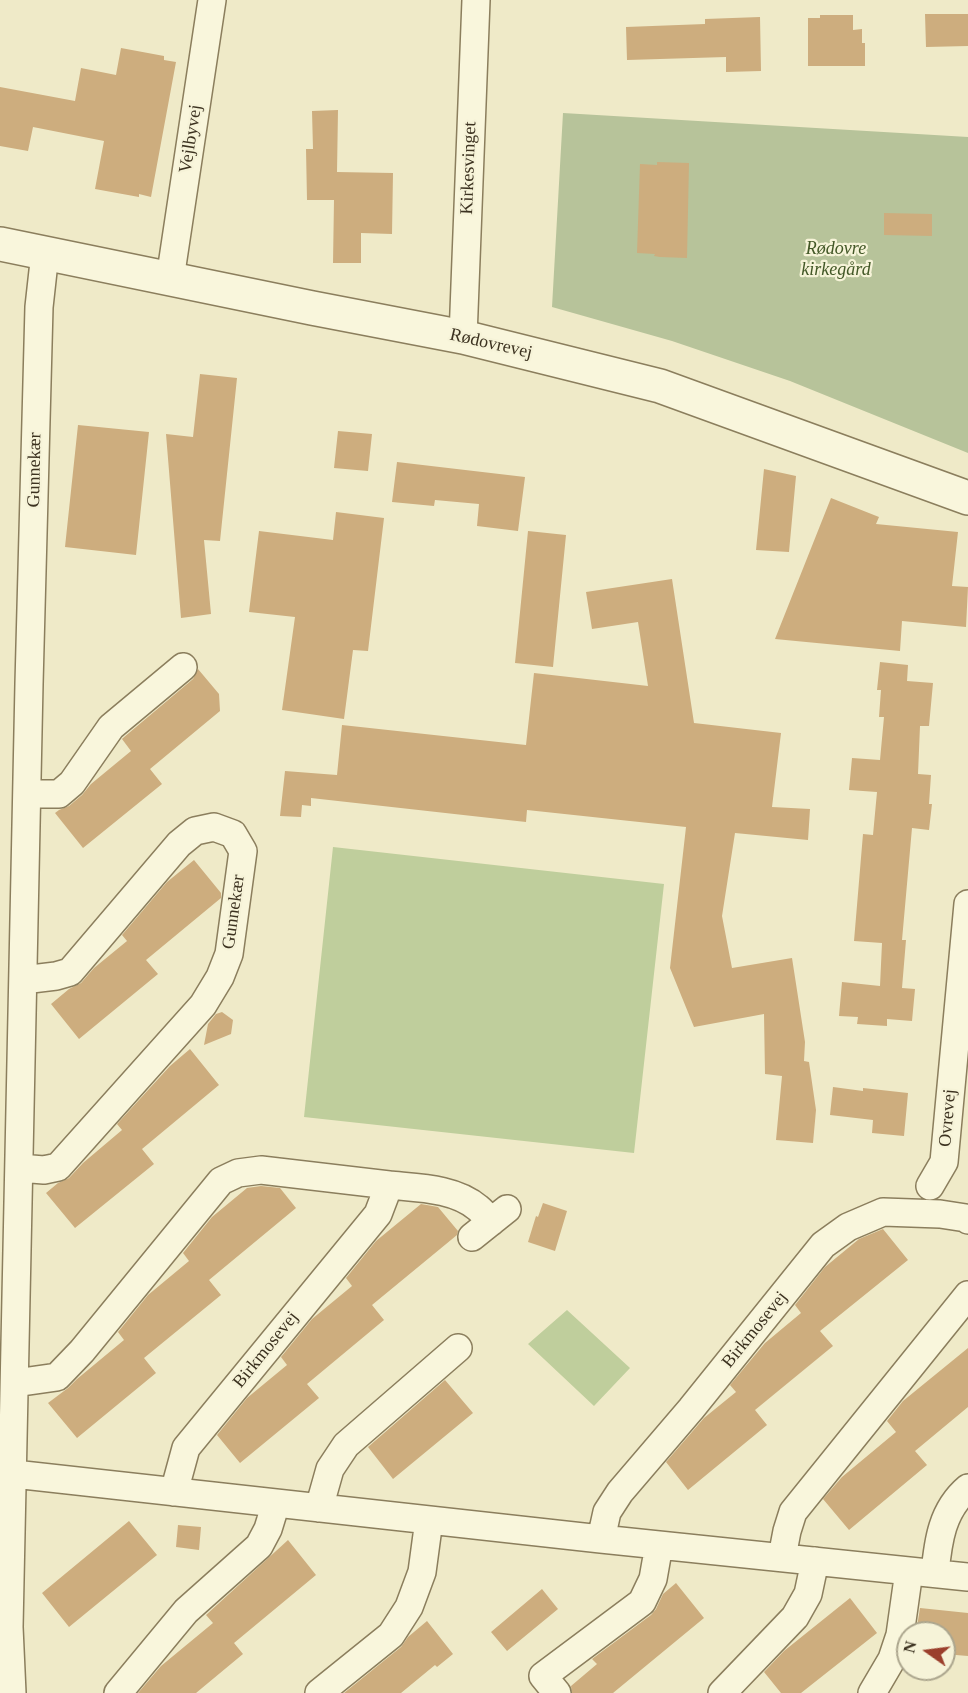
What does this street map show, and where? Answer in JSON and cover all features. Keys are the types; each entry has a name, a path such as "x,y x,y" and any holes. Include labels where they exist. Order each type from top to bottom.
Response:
{"street":[{"name":"Vejlbyvej","path":"170,279 212,0"},
{"name":"Kirkesvinget","path":"463,336 476,0"},
{"name":"Rødovrevej","path":"0,244 312,308 463,336 666,388 968,498"},
{"name":"Gunnekær","path":"12,1693 9,1627 27,794 39,307 45,253"},
{"path":"27,794 59,794 72,783 111,727 183,667"},
{"name":"Gunnekær","path":"19,1168 44,1170 58,1167 203,1005 220,977 229,954 243,851 233,834 214,827 195,831 179,844 70,972 23,980"},
{"name":"Ovrevej","path":"930,1186 944,1162 968,904"},
{"path":"15,1383 57,1377 82,1351 221,1181 238,1173 261,1170 439,1191 459,1196 477,1207 490,1223"},
{"name":"Birkmosevej","path":"174,1492 186,1448 378,1214 388,1185"},
{"name":"Birkmosevej","path":"601,1539 607,1512 620,1492 692,1409 823,1245 848,1227 883,1212 940,1214 968,1220"},
{"path":"782,1557 793,1512 968,1295"},
{"path":"319,1508 330,1469 346,1445 458,1348"},
{"path":"14,1474 968,1577"},
{"path":"872,1693 892,1659 922,1572 938,1541 944,1523 953,1505 968,1488"},
{"path":"118,1693 186,1611 259,1546 268,1529 276,1503"},
{"path":"319,1693 391,1635 409,1607 422,1572 429,1520"},
{"path":"557,1693 543,1676 642,1602 653,1579 658,1545"},
{"path":"722,1693 795,1617 808,1594 815,1561"}],"green space":[{"name":"Rødovre kirkegård","path":"563,113 968,137 968,453 790,381 672,341 552,307"},
{"path":"333,847 664,884 634,1153 304,1117"},
{"path":"567,1310 630,1368 594,1406 528,1344"}],"building":[{"path":"925,14 968,14 968,46 926,47"},
{"path":"820,15 853,15 853,30 862,29 862,43 865,43 865,66 808,66 808,18 820,18"},
{"path":"760,17 761,71 726,72 726,57 627,60 626,27 705,24 705,19"},
{"path":"121,48 164,56 164,60 176,62 151,197 95,189 104,141 33,127 28,151 0,146 0,87 75,101 81,68 116,75"},
{"path":"338,110 337,172 393,173 392,234 361,233 361,263 333,263 334,200 307,200 306,149 313,149 312,111"},
{"path":"657,162 689,163 687,258 637,253 640,164 657,165"},
{"path":"884,213 932,214 932,236 884,235"},
{"path":"200,374 237,378 220,541 204,540 211,614 181,618 166,434 193,437"},
{"path":"78,425 149,432 136,555 65,547"},
{"path":"338,431 372,434 368,471 334,468"},
{"path":"397,462 525,477 518,531 477,526 479,504 435,500 434,506 392,502"},
{"path":"764,469 796,476 789,552 756,550"},
{"path":"831,498 879,517 876,524 958,532 952,586 968,587 966,627 902,621 900,651 775,639"},
{"path":"336,512 384,518 368,651 353,650 344,719 282,710 295,617 249,612 259,531 333,540"},
{"path":"528,531 566,535 553,667 515,663"},
{"path":"672,579 694,723 781,733 772,807 810,809 808,840 735,833 722,916 732,968 792,958 805,1042 804,1061 809,1062 816,1110 813,1143 776,1140 782,1076 765,1074 764,1014 694,1027 670,968 686,827 527,810 526,822 311,798 311,806 302,805 301,817 280,816 285,771 337,775 342,725 526,745 534,673 648,686 638,622 592,629 586,592"},
{"path":"880,662 908,665 907,681 933,683 929,726 920,726 918,774 931,775 929,804 932,804 929,830 912,828 902,940 906,940 902,988 915,989 912,1021 887,1019 887,1026 857,1024 858,1017 839,1016 842,982 880,986 882,943 854,941 863,834 873,835 877,792 849,790 852,758 880,760 884,717 879,717 881,690 877,690"},
{"path":"198,669 219,694 220,711 150,769 162,784 83,848 55,813 69,806 91,784 131,751 122,739 193,679"},
{"path":"194,860 221,893 221,898 146,960 158,974 79,1039 51,1004 69,989 81,983 94,968 127,941 122,935 167,882"},
{"path":"222,1012 233,1020 231,1034 204,1045 208,1024 216,1014"},
{"path":"190,1049 219,1085 142,1149 154,1164 75,1228 46,1193 58,1183 69,1178 122,1130 117,1124 170,1066"},
{"path":"833,1087 908,1093 904,1136 872,1133 873,1120 830,1115"},
{"path":"261,1186 280,1188 296,1208 209,1280 221,1295 144,1358 156,1373 77,1438 48,1403 124,1340 118,1332 148,1295 189,1261 183,1253 212,1217 247,1188"},
{"path":"543,1203 567,1211 555,1251 528,1242 536,1216 538,1217"},
{"path":"421,1204 438,1207 458,1231 457,1235 372,1305 384,1320 307,1384 319,1398 240,1463 217,1435 247,1398 287,1365 281,1357 312,1319 352,1286 346,1278 376,1241"},
{"path":"883,1229 908,1260 820,1331 833,1346 755,1410 767,1425 688,1490 666,1462 704,1418 736,1392 730,1385 765,1343 801,1313 795,1305 825,1267 859,1239"},
{"path":"968,1348 968,1407 915,1451 927,1465 849,1530 823,1499 842,1477 896,1432 887,1421 903,1401"},
{"path":"445,1380 473,1413 393,1479 368,1447"},
{"path":"129,1521 157,1555 69,1627 42,1593"},
{"path":"178,1525 201,1527 199,1550 176,1547"},
{"path":"288,1540 316,1575 234,1643 243,1654 196,1693 138,1693 161,1666 213,1623 206,1615"},
{"path":"676,1583 704,1618 613,1693 572,1693 571,1686 597,1664 592,1659 651,1615 663,1594"},
{"path":"542,1589 558,1609 507,1651 491,1632"},
{"path":"850,1598 877,1633 801,1693 781,1693 764,1672 784,1651"},
{"path":"920,1608 968,1613 968,1656 956,1655 956,1621 918,1621"},
{"path":"427,1621 453,1654 437,1667 435,1665 401,1693 344,1693 401,1647 408,1637"}]}
